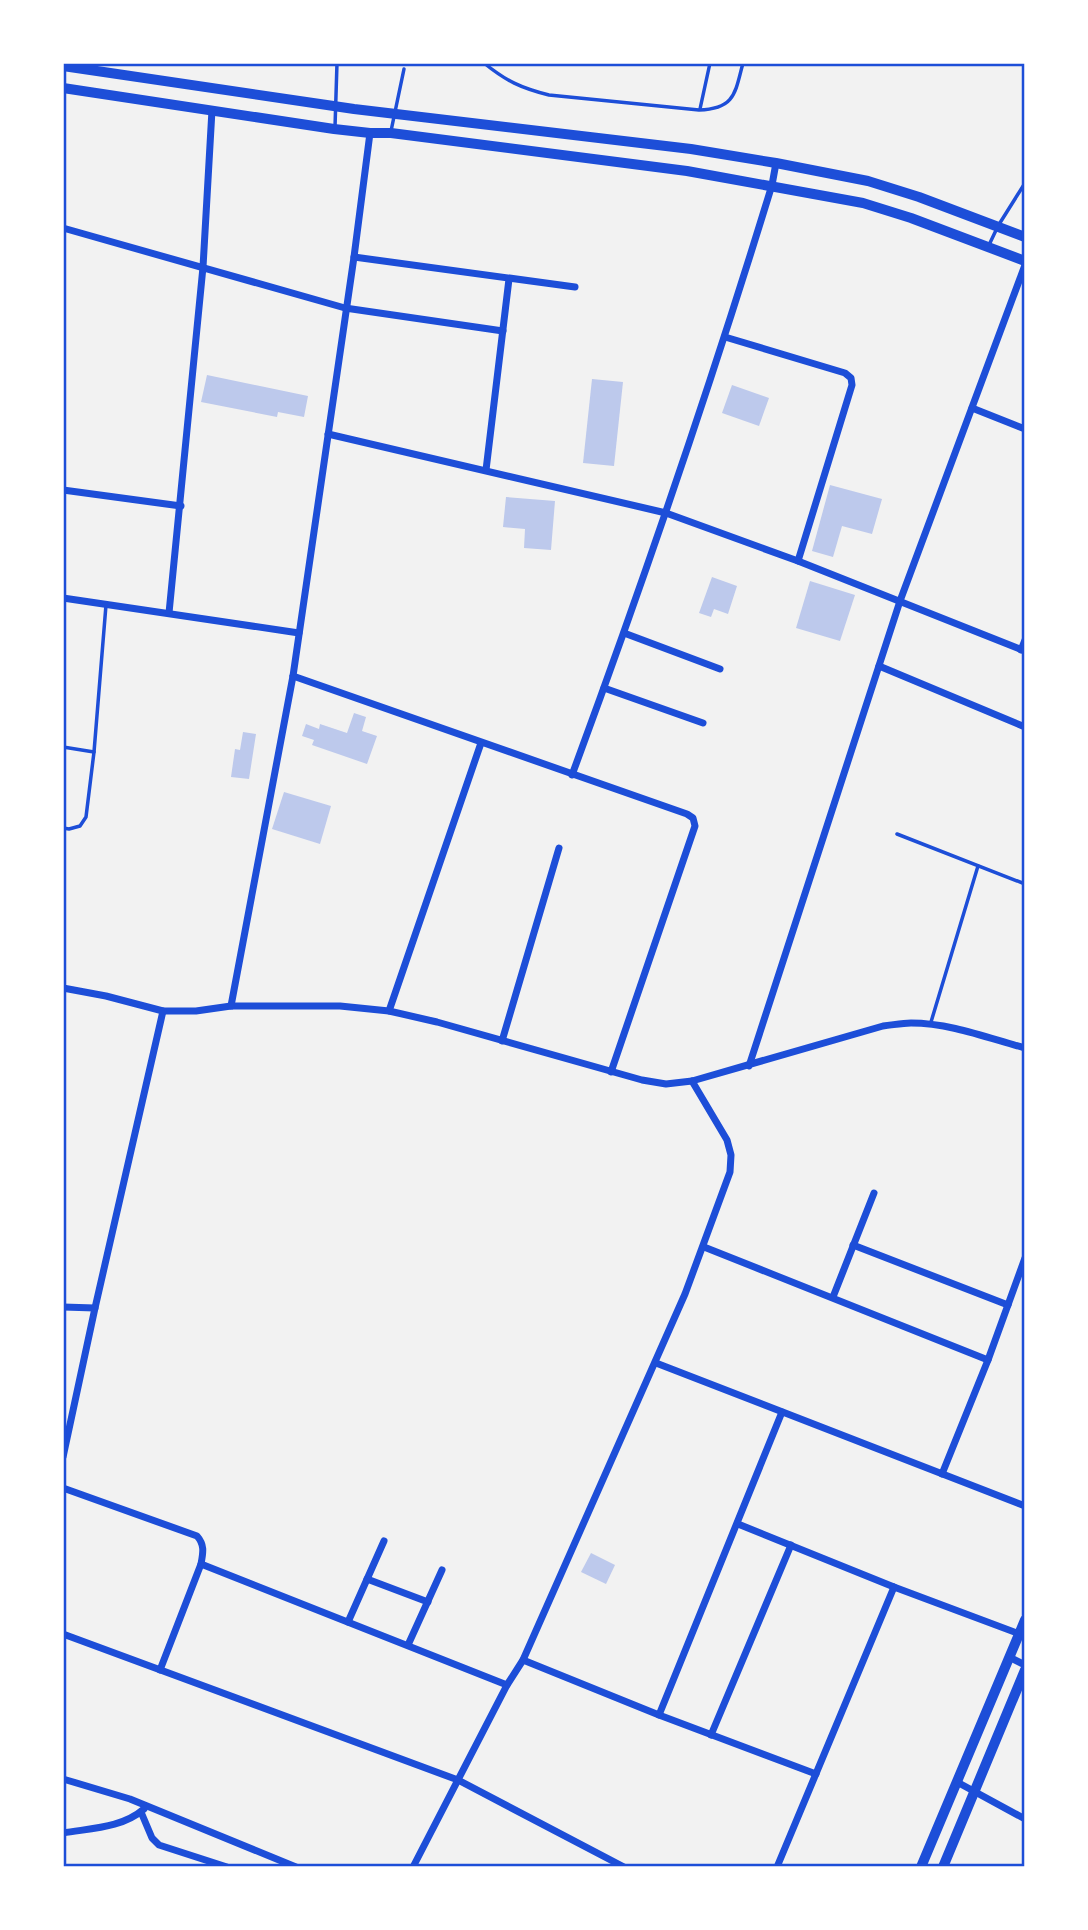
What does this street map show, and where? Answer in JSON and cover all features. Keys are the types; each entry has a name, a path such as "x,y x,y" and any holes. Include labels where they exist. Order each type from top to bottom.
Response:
{"street":[{"path":"63,66 362,110 691,149 776,163 868,181 1025,237"},
{"path":"63,88 334,129 391,133 687,171 772,185 863,203 911,218 1025,263 900,601 749,1066"},
{"path":"169,613 203,267 212,110"},
{"path":"231,1006 293,676 370,133"},
{"path":"572,775 666,513 725,337 772,185 776,163"},
{"path":"63,228 345,308 503,331"},
{"path":"354,257 575,287"},
{"path":"486,470 509,279"},
{"path":"725,337 845,373 851,378 852,385 798,561"},
{"path":"972,408 1025,429"},
{"path":"328,434 666,513 798,561 1023,651 1025,640"},
{"path":"63,490 181,506"},
{"path":"63,598 299,633"},
{"path":"624,633 720,669"},
{"path":"878,666 1025,727"},
{"path":"293,676 693,818 695,826 611,1072"},
{"path":"604,688 703,723"},
{"path":"389,1011 481,743"},
{"path":"502,1041 559,848"},
{"path":"63,988 163,1011 196,1011 231,1006 340,1006 389,1011 438,1022 611,1072 666,1084 692,1081 749,1066 883,1026 910,1023 960,1029 1025,1048"},
{"path":"63,1457 163,1011"},
{"path":"413,1867 507,1685 523,1660 656,1363 704,1247 730,1172 731,1155 727,1140 692,1081"},
{"path":"833,1297 874,1192"},
{"path":"853,1245 1008,1305"},
{"path":"704,1247 988,1360"},
{"path":"942,1474 1025,1258"},
{"path":"63,1307 95,1308"},
{"path":"656,1363 1025,1506"},
{"path":"659,1715 782,1412"},
{"path":"63,1488 197,1536 202,1541 201,1564 160,1670"},
{"path":"738,1524 1022,1635"},
{"path":"348,1622 384,1541"},
{"path":"711,1735 791,1545"},
{"path":"201,1564 507,1685"},
{"path":"408,1645 442,1570"},
{"path":"368,1579 428,1602"},
{"path":"777,1867 894,1587"},
{"path":"921,1867 1009,1657 1022,1635 1025,1620"},
{"path":"63,1634 458,1780 624,1867"},
{"path":"943,1867 1025,1667 1009,1657"},
{"path":"523,1660 659,1715 817,1774"},
{"path":"63,1779 130,1799 144,1809 296,1867"},
{"path":"957,1782 1025,1819"},
{"path":"63,1833 117,1825 135,1817 144,1809"},
{"path":"144,1809 152,1838 159,1845 227,1867"}],"lane":[{"path":"334,129 337,63"},
{"path":"484,63 525,89 549,95 699,110 713,110 726,105 734,95 743,63"},
{"path":"699,110 710,63"},
{"path":"391,133 404,69"},
{"path":"988,247 1025,183"},
{"path":"63,828 80,826 86,817 106,605"},
{"path":"63,747 94,752"},
{"path":"897,834 1025,884"},
{"path":"931,1024 978,866"}],"building":[{"path":"207,375 308,396 304,417 278,412 277,417 201,402"},
{"path":"592,379 623,382 614,466 583,463"},
{"path":"732,385 769,398 759,426 722,413"},
{"path":"830,485 882,499 872,534 842,526 833,557 812,551"},
{"path":"506,497 555,501 551,550 524,548 525,529 503,527"},
{"path":"712,577 737,586 728,614 714,609 711,617 699,613"},
{"path":"810,581 855,595 840,641 796,628"},
{"path":"354,713 366,717 362,731 377,736 367,764 312,745 314,740 302,736 306,724 319,729 320,724 347,733"},
{"path":"243,732 256,734 249,779 231,777 235,749 240,750"},
{"path":"284,792 331,806 320,844 272,829"},
{"path":"591,1553 615,1565 606,1584 581,1572"}]}
